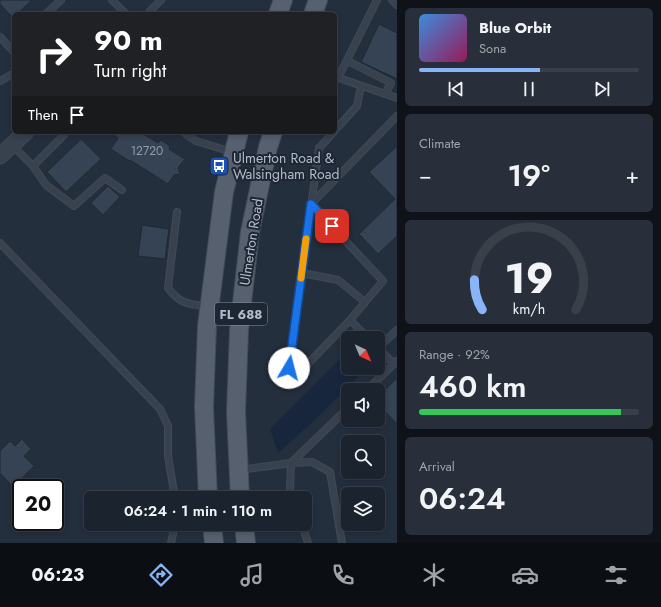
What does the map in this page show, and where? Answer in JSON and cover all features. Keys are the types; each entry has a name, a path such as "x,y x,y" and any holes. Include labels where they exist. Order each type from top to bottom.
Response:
{"main road":[{"path":"279,12 284,0"},
{"path":"314,12 318,0"},
{"name":"FL 688","path":"208,491 204,407 207,326 224,192 239,134"},
{"name":"Ulmerton Road","path":"240,491 236,412 239,330 250,232 268,147 272,134"},
{"path":"213,531 214,543"},
{"path":"245,531 246,543"}],"street":[{"path":"0,156 24,134"}],"lane":[{"path":"48,12 61,0"},
{"path":"112,0 124,12"},
{"path":"149,12 161,0"},
{"path":"377,0 348,61 337,78 397,98"},
{"path":"392,0 397,5"},
{"path":"0,37 12,50"},
{"path":"348,61 392,83 386,94"},
{"path":"0,81 12,74"},
{"path":"337,128 357,106 361,86"},
{"path":"311,204 397,116"},
{"path":"33,166 64,134"},
{"path":"186,134 196,141 234,153"},
{"path":"311,204 383,281 350,320 301,371 289,368 311,204 319,148 331,134"},
{"path":"12,145 33,166 46,185 74,206 105,178 122,190"},
{"path":"177,212 168,288 181,301 209,307"},
{"path":"0,243 160,409 168,426 168,456 174,491"},
{"path":"302,273 338,280 365,302"},
{"path":"350,320 361,331"},
{"path":"385,341 397,330"},
{"path":"375,383 396,363 385,354"},
{"path":"290,491 291,463 341,415"},
{"path":"239,470 291,463 312,462 330,472 342,543"},
{"path":"171,543 174,531"},
{"path":"304,531 308,543"}],"water":[{"path":"341,358 341,375 359,376 352,383 341,383 341,394 314,421 278,453 270,429"}],"building":[{"path":"0,0 32,0 19,12 12,12 12,17 0,4"},
{"path":"379,24 397,33 397,79 361,62"},
{"path":"112,134 143,134 158,143 161,140 170,146 169,149 185,159 178,168 180,174 174,175 168,184 111,149 118,138"},
{"path":"81,139 101,159 66,192 47,172"},
{"path":"397,146 397,236 378,254 359,234 395,199 369,172"},
{"path":"108,186 120,197 103,215 91,203"},
{"path":"142,225 169,229 165,259 138,256"},
{"path":"397,378 397,424 385,411 385,390"},
{"path":"22,439 31,449 24,456 34,466 21,479 12,479 12,486 0,473 0,451 10,441 15,446"}],"slow traffic":[{"path":"301,278 306,239"}],"place":[{"name":"Ulmerton Road & Walsingham Road","path":"219,166"}],"route":[{"path":"289,368 311,204 332,226"}]}
